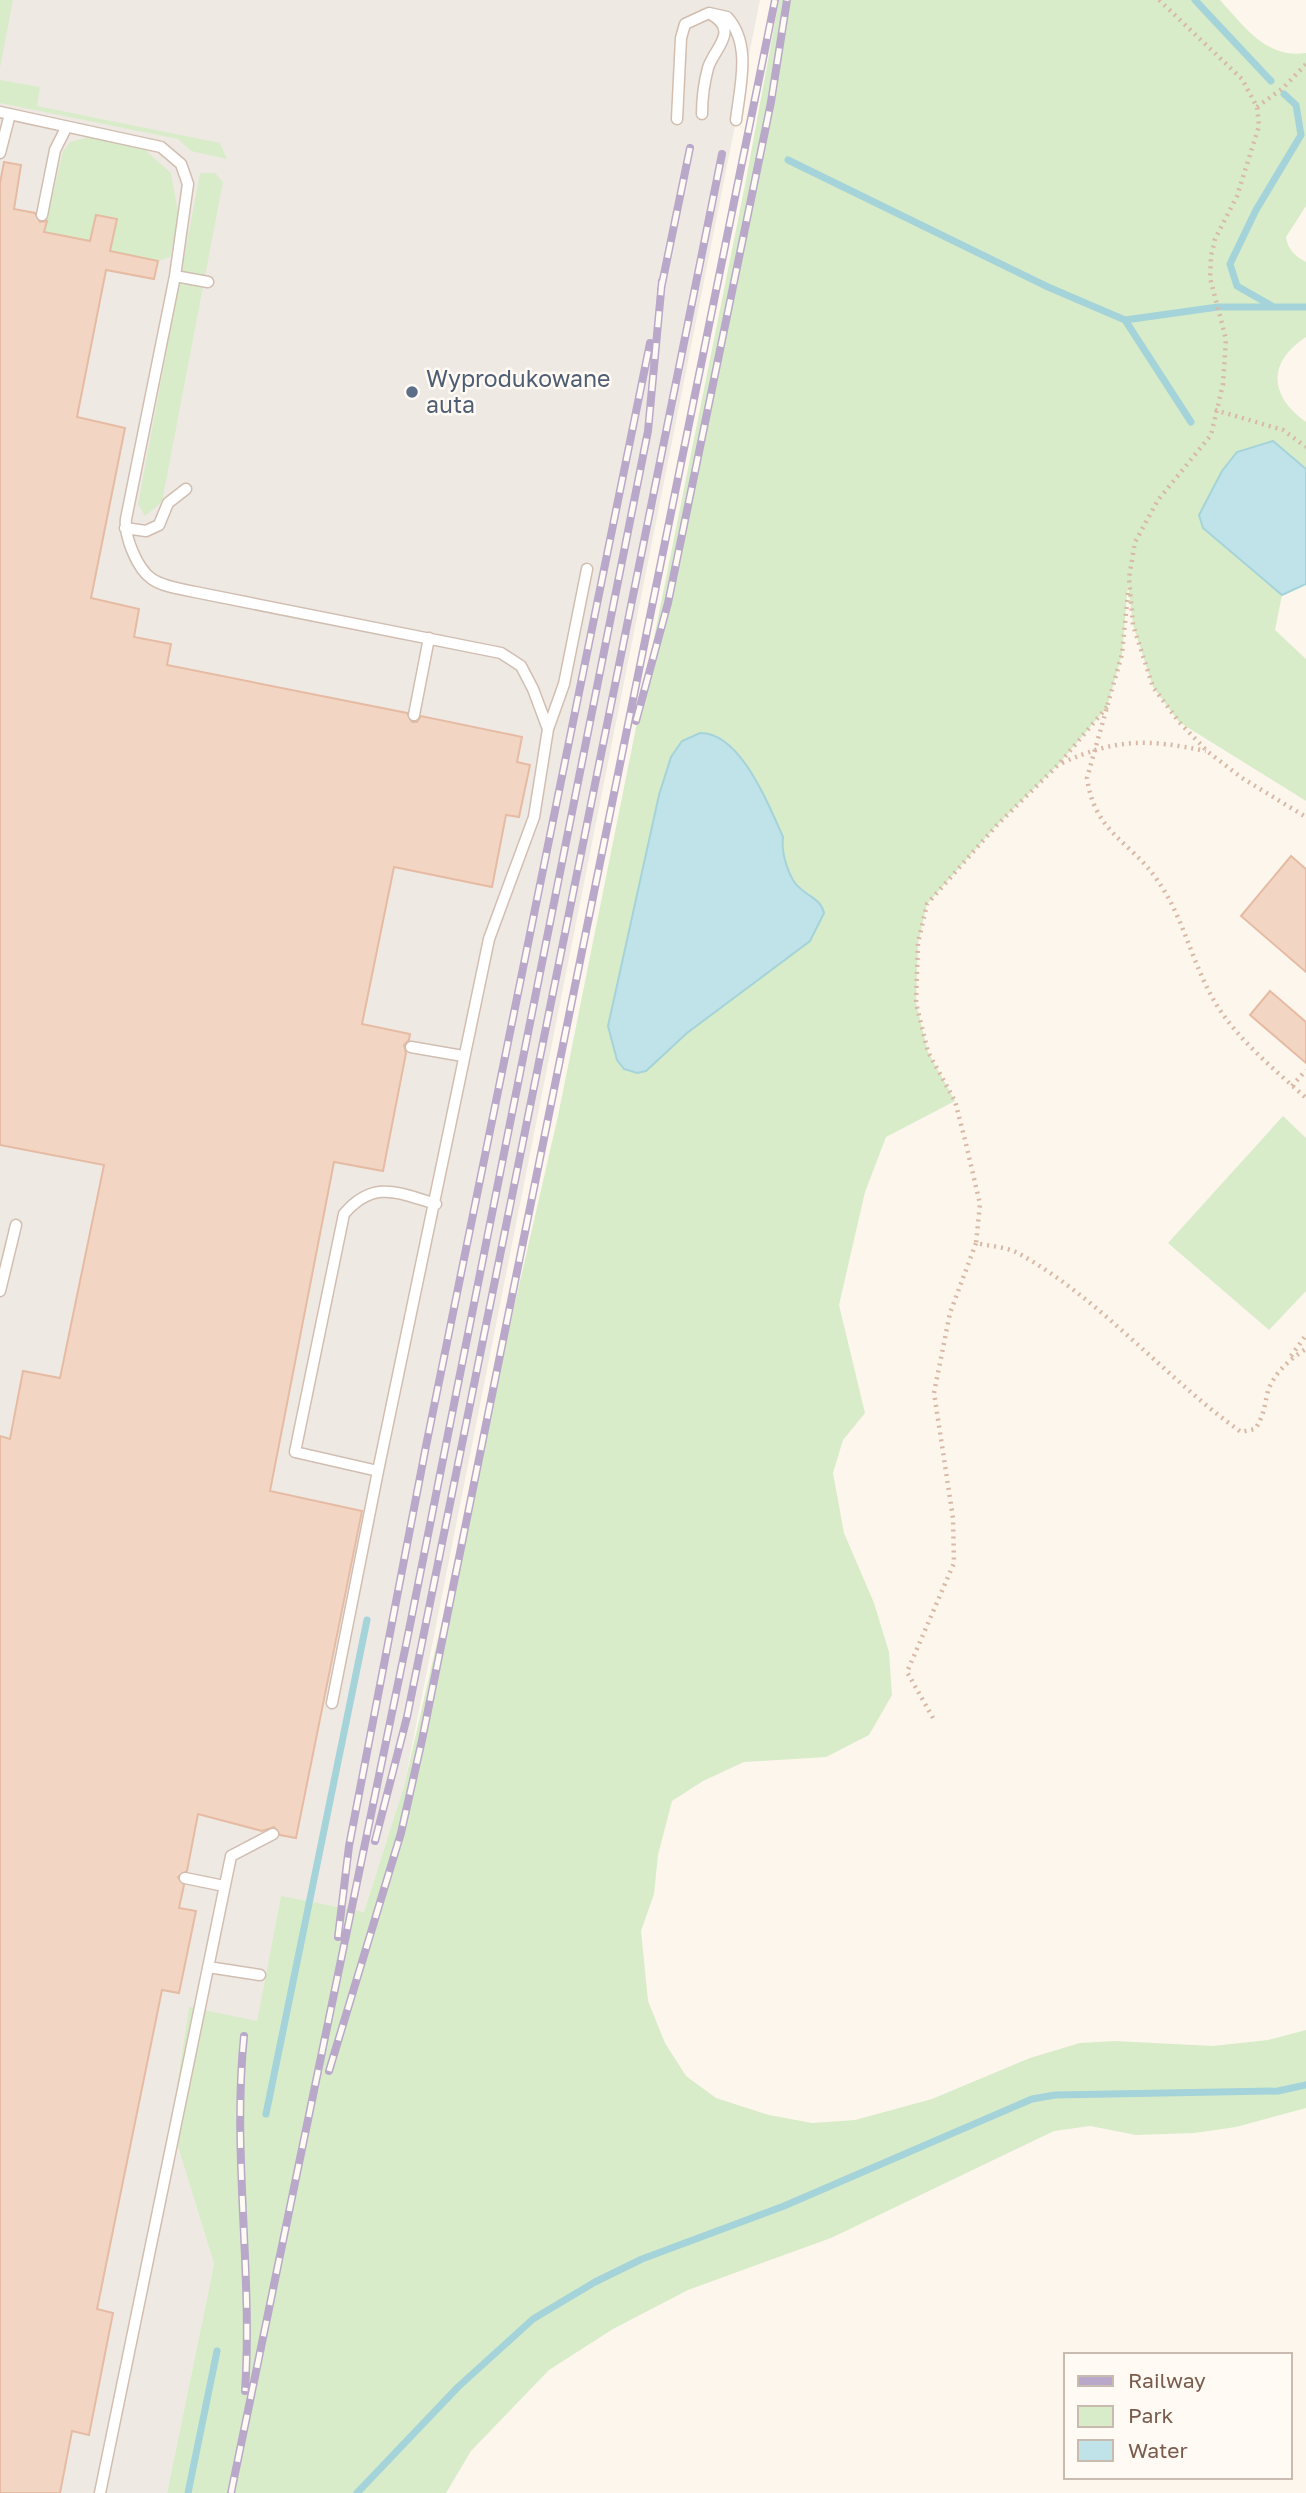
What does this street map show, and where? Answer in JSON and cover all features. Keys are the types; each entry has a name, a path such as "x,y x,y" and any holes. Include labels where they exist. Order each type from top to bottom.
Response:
{"lane":[{"path":"702,114 708,69 725,37 723,25 709,13"},
{"path":"677,118 681,38 685,24 709,13 727,16 738,32 741,45 736,120"},
{"path":"0,153 5,113 161,147 181,164 188,184 175,276 125,528 136,557 150,578 169,586 501,653 521,666 548,729"},
{"path":"42,215 55,150 66,128"},
{"path":"175,276 208,282"},
{"path":"125,528 146,531 159,525 168,503 186,489"},
{"path":"332,1703 489,939 534,817 548,729 564,684 587,569"},
{"path":"414,715 429,638"},
{"path":"411,1047 463,1056"},
{"path":"378,1471 295,1452 344,1214 356,1200 387,1190 436,1204"},
{"path":"0,1291 16,1225"},
{"path":"100,2493 231,1856 273,1834"},
{"path":"186,1878 224,1886"},
{"path":"208,1967 260,1975"}],"path":[{"path":"1159,0 1242,79 1257,107 1259,126 1237,196 1215,239 1211,256 1210,278 1226,339 1223,384 1211,435 1205,446 1158,500 1135,542 1122,654 1087,778 1090,799 1099,819 1157,879 1182,921 1211,996 1232,1027 1306,1098"},
{"path":"1257,107 1283,88 1306,64"},
{"path":"1215,410 1283,429 1306,447"},
{"path":"1129,578 1133,625 1153,687 1179,722 1208,752 1242,778 1306,817"},
{"path":"933,1718 907,1672 954,1563 953,1518 934,1393 950,1313 976,1243 980,1204 955,1101 928,1052 916,1003 918,943 927,904 997,825 1058,765 1107,707"},
{"path":"1058,765 1096,747 1140,742 1208,752"},
{"path":"1292,1086 1306,1070"},
{"path":"976,1243 1016,1252 1074,1292 1200,1403 1241,1432 1255,1429 1265,1415 1269,1389 1306,1335"},
{"path":"1289,1360 1306,1349"}],"shaded area":[{"path":"0,0 760,0 404,1786 364,1912 281,1897 257,2022 189,2008 171,2124 214,2264 167,2493 0,2493"}],"green space":[{"path":"0,0 13,0 0,68"},
{"path":"779,0 1220,0 1247,30 1268,46 1292,54 1306,53 1306,206 1286,237 1288,246 1306,262 1306,337 1284,357 1278,379 1279,390 1285,401 1306,422 1306,469 1273,441 1203,528 1282,595 1275,630 1306,659 1306,801 1179,722 1153,687 1133,625 1128,584 1122,654 1107,707 1058,765 997,825 927,904 918,943 916,1003 928,1052 955,1101 886,1137 865,1192 839,1305 865,1413 843,1440 833,1473 844,1533 874,1603 889,1652 892,1695 869,1735 826,1757 744,1762 703,1781 672,1801 658,1855 654,1894 641,1931 648,2001 665,2043 686,2076 716,2098 769,2115 812,2123 855,2120 932,2099 1030,2058 1080,2043 1115,2041 1213,2046 1268,2040 1306,2030 1306,2108 1236,2127 1194,2133 1136,2135 1090,2126 1054,2131 831,2238 688,2290 613,2329 549,2370 471,2451 446,2493 167,2493 214,2264 171,2124 189,2007 257,2021 281,1896 364,1912 404,1786 558,1116 746,180","holes":["671,757 749,769 767,803 787,866 793,878 811,895 687,1033 646,1071 617,1060 608,1026 659,795"]},
{"path":"0,80 40,87 37,106 220,143 227,159 191,151 178,139 0,103"},
{"path":"92,136 143,148 171,173 179,218 170,257 158,261 110,251 117,219 96,215 90,241 44,232 63,151 70,142"},
{"path":"200,173 215,173 223,182 162,502 145,516 138,504"},
{"path":"1283,1116 1306,1138 1306,1291 1269,1330 1168,1243"}],"water":[{"path":"1273,441 1306,469 1306,584 1282,595 1203,528 1199,515 1222,471 1237,452"},
{"path":"700,733 714,736 728,744 740,757 761,790 783,837 784,857 792,879 818,902 824,913 810,941 687,1033 646,1071 637,1073 624,1069 617,1060 608,1026 659,795 671,757 682,741"}],"building":[{"path":"4,162 21,165 14,209 35,213 40,222 47,221 44,232 90,241 96,215 117,219 110,251 158,261 154,279 106,270 77,417 125,428 91,598 139,609 134,637 171,644 167,665 407,713 412,722 417,722 421,716 522,737 517,762 530,765 519,817 506,815 492,887 394,867 362,1024 410,1034 404,1045 406,1053 383,1171 334,1162 270,1491 362,1511 296,1838 280,1835 274,1827 262,1831 198,1814 187,1871 178,1877 184,1885 179,1908 196,1911 179,1993 162,1990 97,2309 113,2313 89,2435 72,2431 60,2493 0,2493 0,1436 10,1439 23,1371 60,1378 104,1165 0,1145 0,183"},
{"path":"1291,856 1306,869 1306,972 1241,916"},
{"path":"1270,991 1306,1022 1306,1063 1250,1015"}],"waterway":[{"path":"1195,0 1271,81"},
{"path":"1272,306 1237,286 1230,264 1256,210 1301,135 1296,105 1284,94"},
{"path":"788,160 1048,287 1125,320 1218,307 1306,307"},
{"path":"1125,320 1191,422"},
{"path":"266,2114 367,1620"},
{"path":"357,2493 458,2387 533,2319 595,2282 642,2259 784,2206 1032,2099 1055,2095 1278,2091 1306,2085"},
{"path":"188,2493 217,2351"}],"railway":[{"path":"329,2071 401,1833 422,1740 775,0"},
{"path":"636,721 668,603 771,102 787,0"},
{"path":"661,289 690,148"},
{"path":"375,1841 407,1717 722,154"},
{"path":"231,2493 407,1640 648,431 662,281"},
{"path":"338,1937 349,1846 426,1446 650,343"},
{"path":"244,2036 240,2125 247,2302 245,2391"}],"place":[{"name":"Wyprodukowane auta","path":"412,392"}]}
